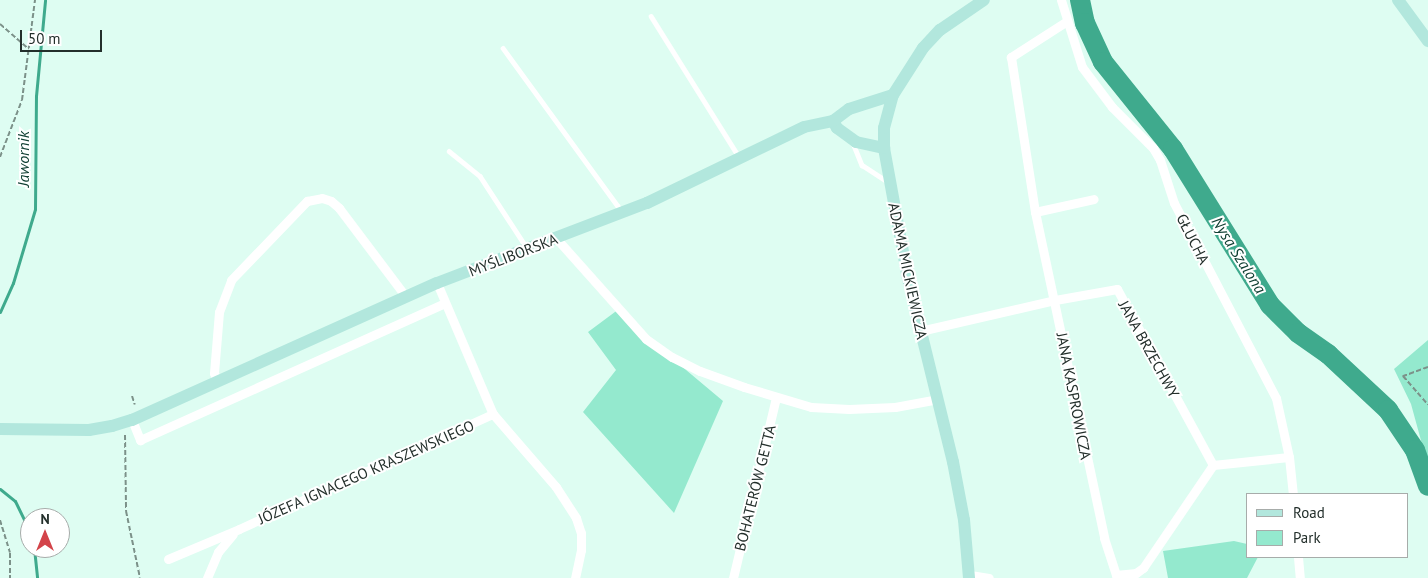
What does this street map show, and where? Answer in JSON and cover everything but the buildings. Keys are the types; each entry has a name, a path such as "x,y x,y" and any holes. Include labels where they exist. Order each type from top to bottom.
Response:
{"street":[{"name":"ADAMA MICKIEWICZA","path":"970,576 964,520 938,399 920,331 889,182 884,148 886,116 894,95 934,35 984,0"},
{"name":"GŁUCHA","path":"1061,0 1082,67 1107,101 1152,148 1160,160 1174,203 1276,398 1290,457 1293,493"},
{"path":"1398,0 1428,41"},
{"name":"JANA KASPROWICZA","path":"1067,21 1011,57 1035,212 1100,518 1117,577"},
{"name":"MYŚLIBORSKA","path":"0,429 89,430 128,421 406,297 647,203 804,127 833,121 849,109 894,95"},
{"path":"833,121 837,128 856,142 884,148"},
{"path":"217,382 214,373 219,312 231,280 306,201 322,198 331,200 406,297"},
{"path":"1035,212 1094,199"},
{"path":"556,238 646,339 672,357 700,371 776,398 811,407 849,409 895,407 938,399"},
{"path":"437,284 493,414 556,487 576,518 581,533 582,550 575,578"},
{"name":"JANA BRZECHWY","path":"920,331 1055,300 1117,289 1212,465"},
{"path":"128,421 140,440 445,303"},
{"name":"BOHATERÓW GETTA","path":"733,578 776,398"},
{"name":"JÓZEFA IGNACEGO KRASZEWSKIEGO","path":"168,559 239,530 493,414"},
{"path":"1117,577 1143,568 1212,465 1290,457"},
{"name":"JÓZEFA IGNACEGO KRASZEWSKIEGO","path":"207,578 218,552 226,540 239,530"},
{"path":"1298,558 1300,578"},
{"path":"970,576 989,578"}],"lane":[{"path":"651,16 739,158"},
{"path":"504,48 618,206 620,214"},
{"path":"852,139 862,165 889,182"},
{"path":"449,151 480,176 527,249"}],"path":[{"path":"0,157 22,100 35,0"},
{"path":"0,24 29,49"},
{"path":"1428,367 1403,376 1428,405"},
{"path":"128,421 126,511 140,578"},
{"path":"0,520 10,552 10,578"}],"green space":[{"path":"619,309 636,328 723,401 674,513 583,412 616,370 588,332"},
{"path":"1428,340 1428,466 1411,404 1394,369"},
{"path":"1234,541 1246,544 1246,558 1257,558 1247,578 1168,578 1163,551"}],"waterway":[{"name":"Jawornik","path":"0,312 13,283 35,209 36,96 45,0"},
{"name":"Nysa Szalona","path":"1080,0 1085,23 1103,62 1173,149 1270,305 1298,333 1328,354 1388,410 1415,450 1428,486"},
{"name":"Jawornik","path":"0,489 15,501 20,511"},
{"name":"Jawornik","path":"35,558 37,578"}]}
